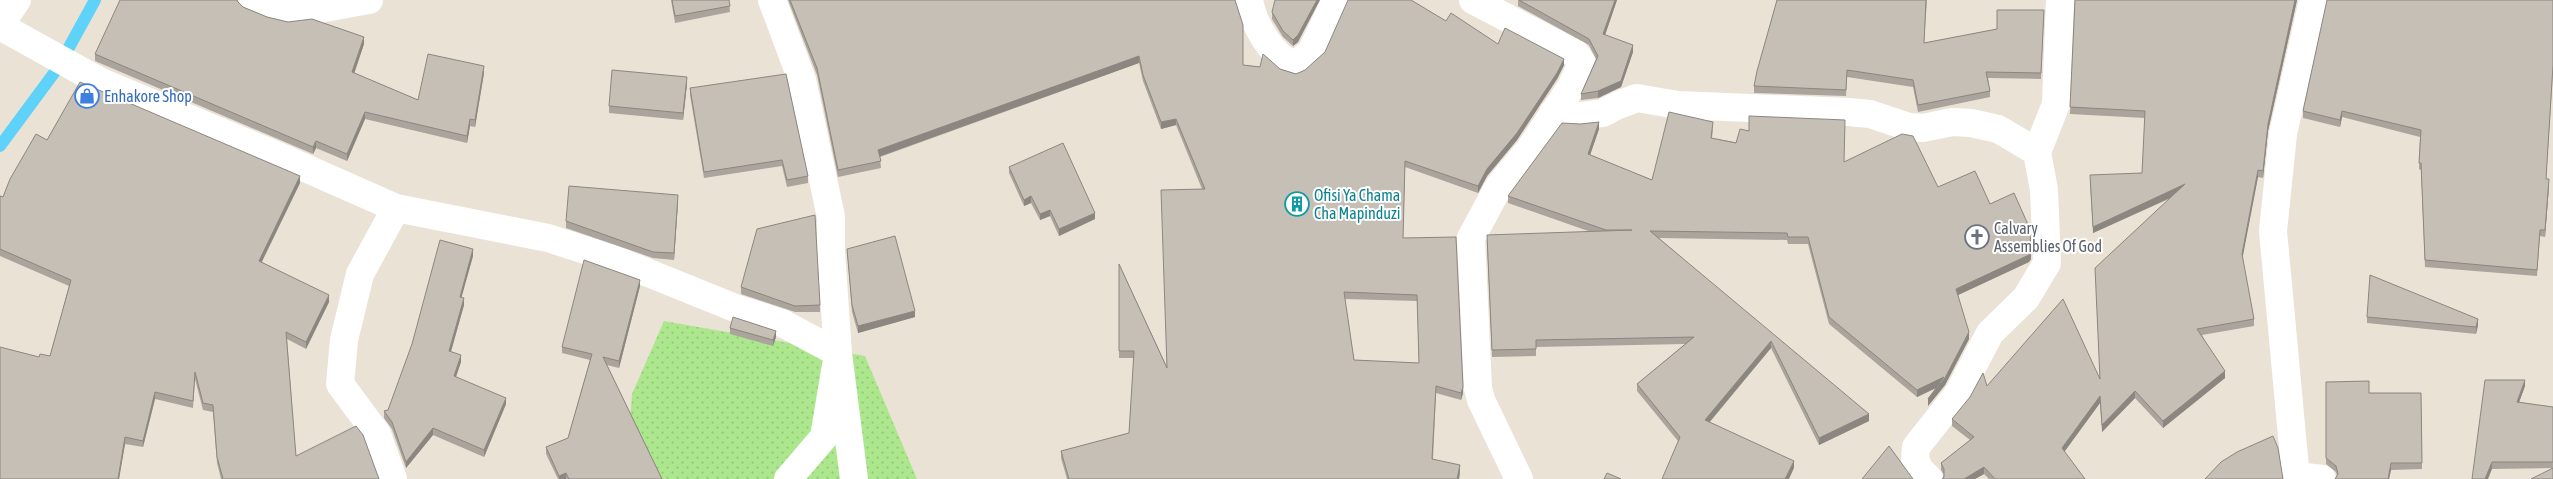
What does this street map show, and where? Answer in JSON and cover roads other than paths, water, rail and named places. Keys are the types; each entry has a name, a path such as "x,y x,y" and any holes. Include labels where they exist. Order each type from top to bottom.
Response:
{"street":[{"path":"17,0 0,26 101,82 276,154 396,208 548,238 619,261 735,308 782,323 838,353"},
{"path":"250,0 273,10 291,14 369,0"},
{"path":"772,0 802,80 831,217 831,252 838,353 854,479"},
{"path":"1249,0 1256,26 1284,62 1295,65 1311,52 1336,0"},
{"path":"1473,0 1580,58 1582,64 1530,149 1499,186 1472,238 1478,388 1481,400 1519,479"},
{"path":"1929,479 1920,470 1915,460 1916,447 1958,394 1990,333 2026,298 2047,263 2044,190 2037,152 2056,104 2060,0"},
{"path":"2305,478 2273,231 2283,134 2313,0"},
{"path":"1553,113 1581,116 1603,114 1618,105 1637,98 1678,105 1848,112 1870,114 1909,127 1923,128 1952,122 1971,123 1998,129 2037,152"},
{"path":"393,479 377,434 340,384 344,340 360,274 396,208"},
{"path":"788,479 824,437 838,353"}],"waterway":[{"path":"0,146 57,69 50,53 67,51 95,0"}],"place":[{"name":"Enhakore Shop","path":"87,96"},
{"name":"Ofisi Ya Chama Cha Mapinduzi","path":"1297,204"},
{"name":"Calvary Assemblies Of God","path":"1977,237"}]}
